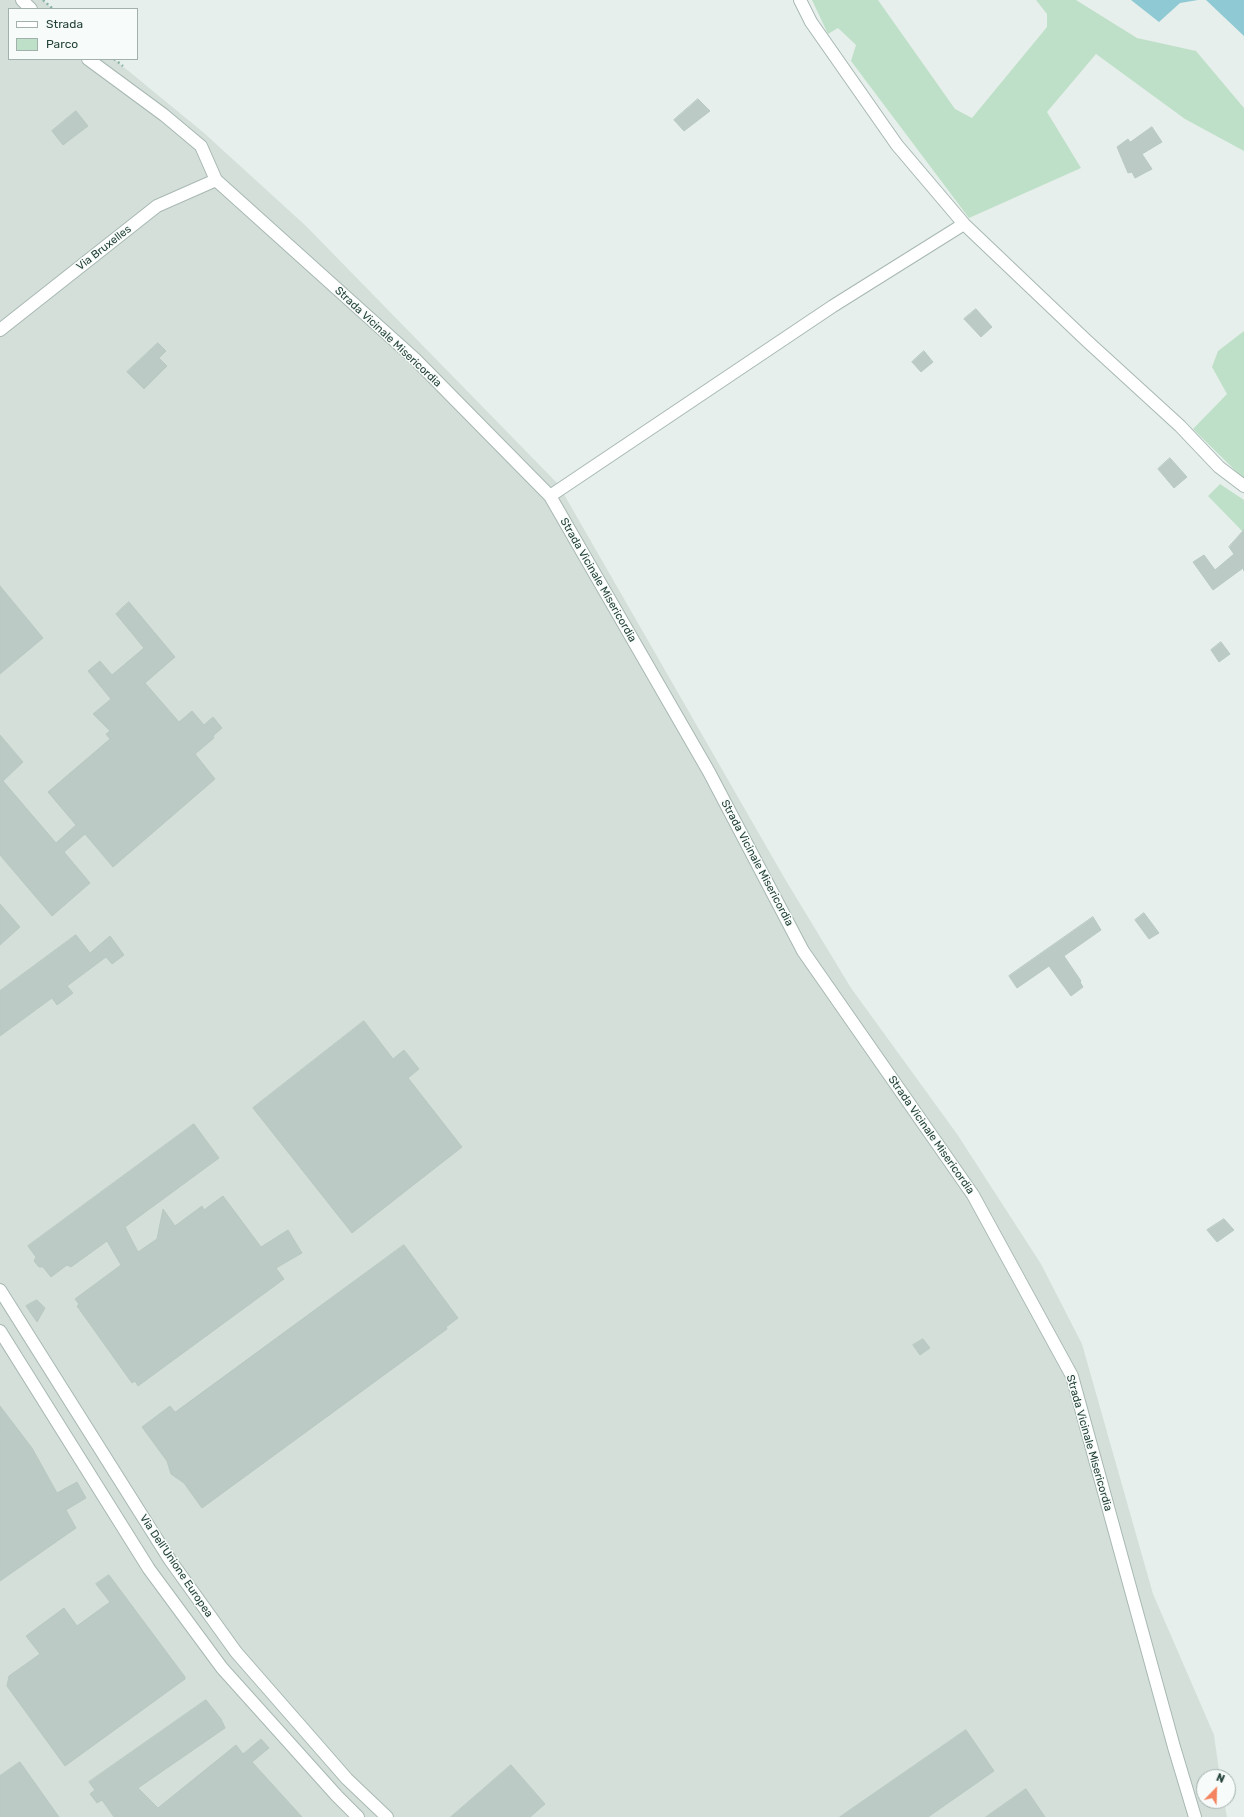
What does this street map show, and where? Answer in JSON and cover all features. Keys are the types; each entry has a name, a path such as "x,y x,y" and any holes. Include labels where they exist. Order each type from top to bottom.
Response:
{"street":[{"path":"22,0 30,8"},
{"path":"800,0 811,22 897,145 964,224 1087,341 1180,426 1218,467 1244,486"},
{"name":"Strada Vicinale Misericordia","path":"89,60 164,115 201,146 216,180 415,359 550,496 709,772 803,951 973,1195 1072,1376 1172,1740 1195,1817"},
{"name":"Via Bruxelles","path":"0,330 157,206 216,180"},
{"path":"550,496 833,306 964,224"},
{"name":"Via Dell'Unione Europea","path":"0,1290 170,1560 232,1646 347,1779 387,1817"},
{"name":"Via Dell'Unione Europea","path":"0,1331 149,1569 222,1668 337,1796 358,1817"}],"path":[{"path":"42,0 52,8"}],"shaded area":[{"path":"0,0 43,0 52,8 8,8 8,60 115,60 204,133 306,226 558,484 785,879 851,988 957,1134 1041,1264 1082,1344 1153,1594 1214,1735 1219,1769 1196,1769 1196,1809 1226,1809 1227,1817 0,1817"}],"green space":[{"path":"812,0 878,0 955,109 972,118 1047,27 1047,14 1036,0 1076,0 1137,38 1196,51 1244,108 1244,151 1185,119 1096,54 1047,112 1081,168 969,218 851,61 856,45 838,28 828,34"},
{"path":"1244,331 1244,479 1193,429 1227,394 1212,367 1218,351"},
{"path":"1220,484 1244,500 1244,533 1208,496"}],"water":[{"path":"1131,0 1198,0 1180,3 1159,22"},
{"path":"1206,0 1244,0 1244,36"}],"building":[{"path":"698,99 710,111 684,131 674,120"},
{"path":"76,111 88,126 63,145 52,131"},
{"path":"1152,127 1162,142 1142,154 1152,169 1135,178 1132,172 1128,173 1117,147 1128,139 1130,142"},
{"path":"976,309 992,327 981,337 964,319"},
{"path":"158,343 166,351 159,358 167,366 144,389 127,372"},
{"path":"924,351 933,362 921,372 912,362"},
{"path":"1170,458 1187,477 1174,488 1158,469"},
{"path":"1244,530 1244,571 1243,568 1213,590 1193,562 1204,555 1215,570 1234,554 1229,547"},
{"path":"0,586 43,638 0,674"},
{"path":"129,602 175,657 145,683 179,722 192,711 204,725 213,717 222,728 213,736 214,738 195,754 215,779 113,867 85,834 64,852 90,883 52,916 0,855 0,735 23,762 3,781 56,843 76,825 48,792 110,739 106,734 110,731 93,714 111,699 88,671 100,661 112,675 144,648 116,614"},
{"path":"1221,642 1230,654 1219,662 1211,650"},
{"path":"0,904 20,927 0,945"},
{"path":"1144,913 1159,933 1149,939 1135,920"},
{"path":"1093,917 1101,930 1064,956 1081,981 1080,982 1083,987 1071,996 1049,966 1017,988 1009,976"},
{"path":"76,935 90,953 110,936 124,955 112,964 106,957 67,986 73,993 57,1005 52,998 0,1036 0,991"},
{"path":"364,1021 393,1059 404,1050 419,1069 408,1078 462,1147 352,1233 253,1108"},
{"path":"194,1124 219,1158 125,1227 138,1252 157,1239 163,1209 175,1226 202,1206 204,1210 223,1196 261,1247 288,1230 302,1253 276,1268 284,1279 138,1386 135,1381 132,1383 77,1306 79,1304 75,1299 121,1265 107,1241 71,1267 67,1265 51,1277 43,1267 39,1267 34,1261 36,1257 28,1246"},
{"path":"1224,1219 1234,1230 1217,1242 1207,1230"},
{"path":"404,1245 458,1318 446,1327 447,1329 202,1508 184,1483 171,1474 167,1461 142,1427 170,1406 175,1412"},
{"path":"37,1300 45,1308 37,1322 26,1306"},
{"path":"923,1339 930,1348 920,1355 913,1345"},
{"path":"0,1406 32,1448 57,1493 77,1482 86,1498 66,1510 76,1528 0,1581"},
{"path":"109,1575 185,1679 65,1766 7,1686 9,1676 40,1654 26,1636 64,1608 77,1626 110,1602 96,1584"},
{"path":"206,1700 221,1719 225,1728 138,1788 158,1808 236,1745 243,1754 261,1739 269,1748 252,1762 302,1817 114,1817 102,1800 97,1803 90,1794 95,1790 89,1782"},
{"path":"966,1730 994,1771 928,1817 840,1817"},
{"path":"20,1762 59,1817 0,1817 0,1776"},
{"path":"511,1765 545,1804 530,1817 451,1817"},
{"path":"1026,1789 1045,1817 986,1817"}]}
